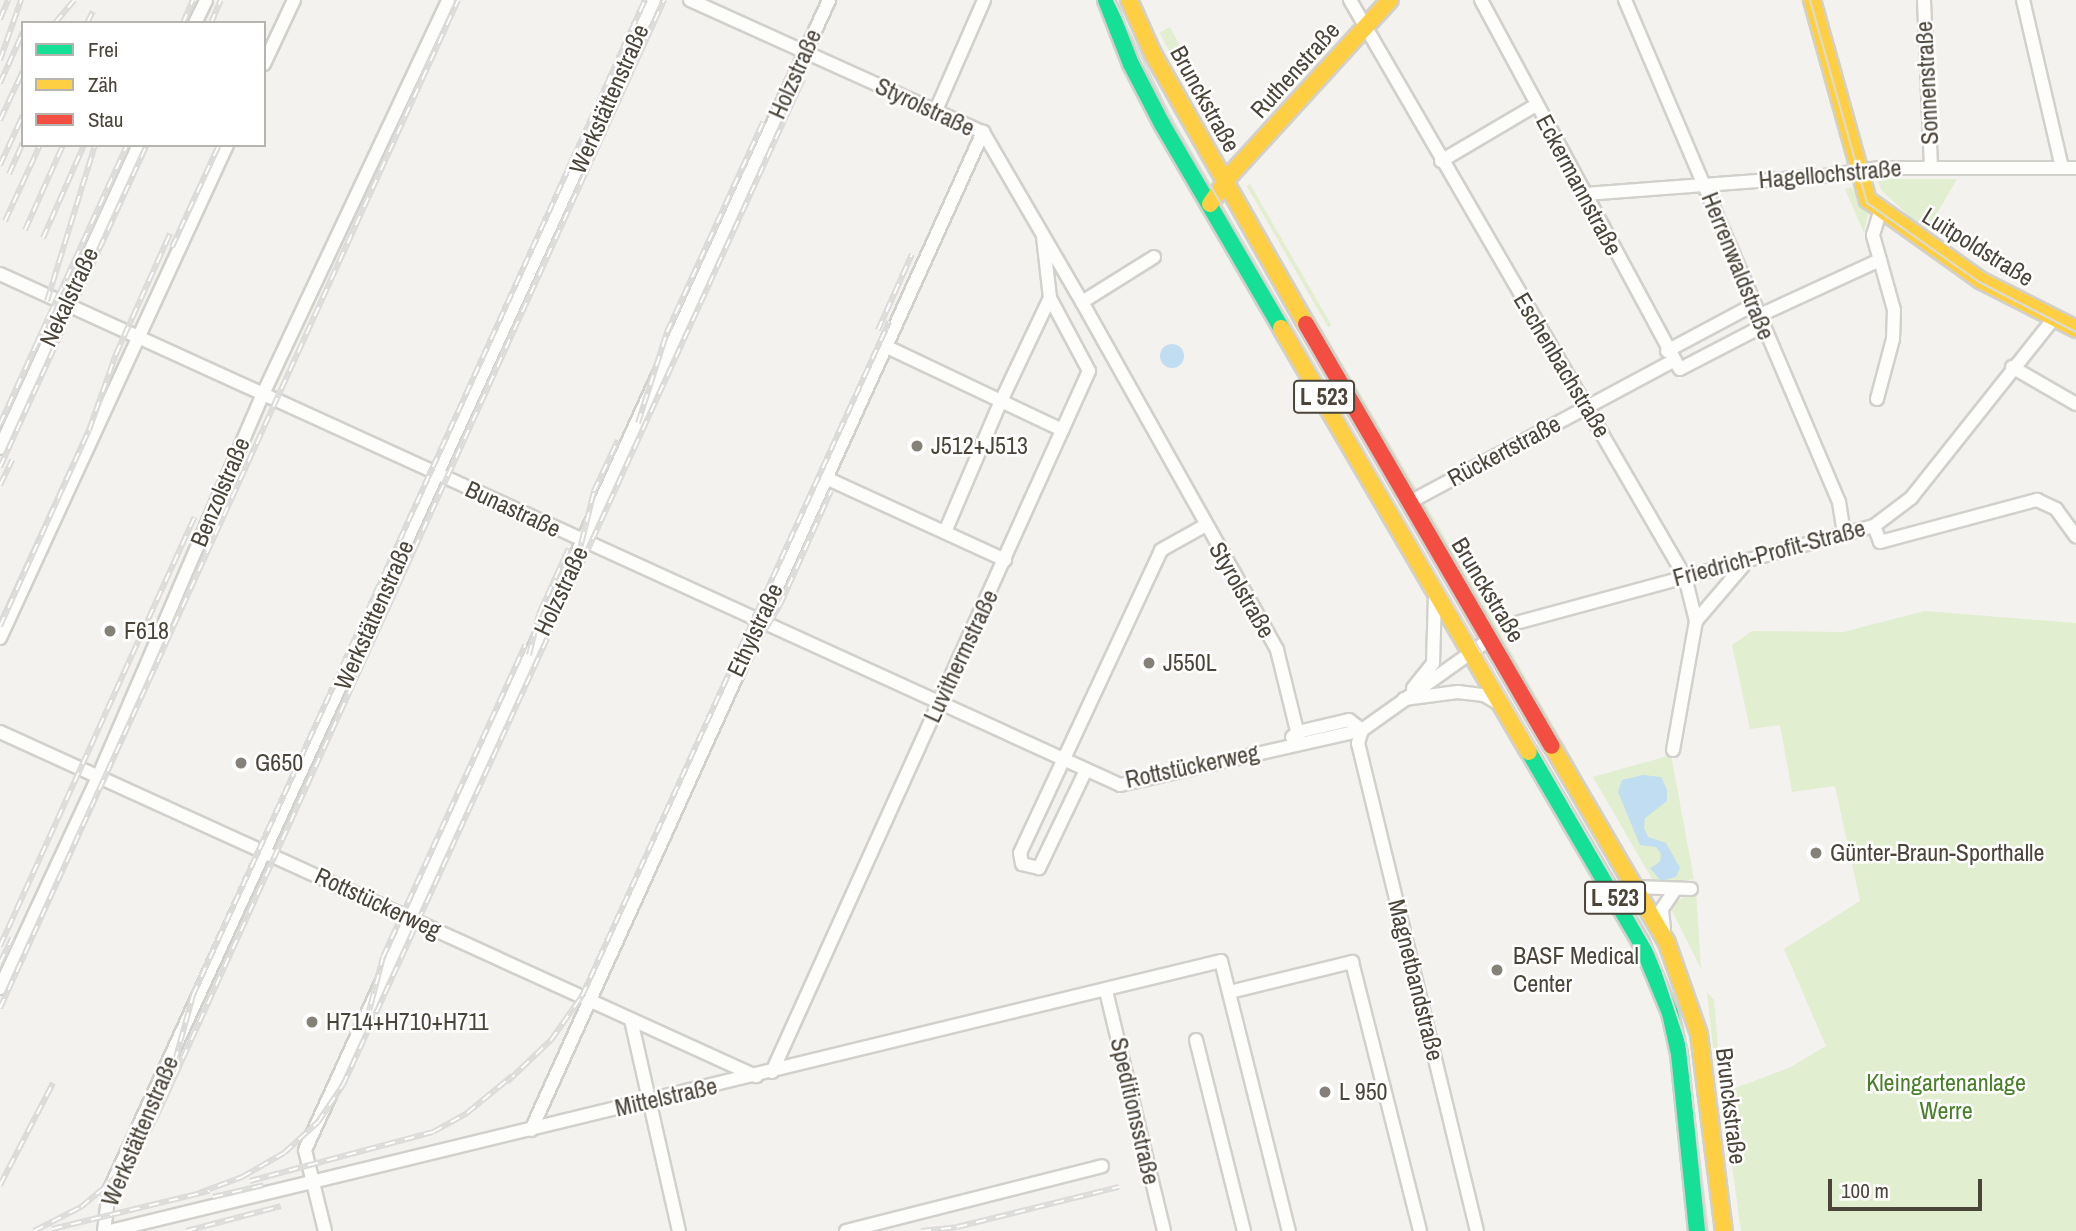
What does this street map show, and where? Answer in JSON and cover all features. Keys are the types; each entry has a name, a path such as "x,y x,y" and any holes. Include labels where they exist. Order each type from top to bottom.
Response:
{"main road":[{"name":"Brunckstraße","path":"1105,0 1131,64 1210,204 1469,654 1595,863 1657,978 1679,1054 1697,1231"},
{"name":"Brunckstraße","path":"1129,0 1153,54 1224,181 1667,943 1699,1034 1724,1231"},
{"name":"Ruthenstraße","path":"1210,204 1224,181 1390,0"},
{"path":"1812,0 1858,171"},
{"name":"Luitpoldstraße","path":"1858,171 1865,194 1880,212 1980,280 2076,329"}],"street":[{"path":"196,21 206,0"},
{"path":"266,60 294,0"},
{"name":"Benzolstraße","path":"0,988 98,777 262,394 448,0"},
{"name":"Werkstättenstraße","path":"104,1231 109,1191 267,853 653,0"},
{"name":"Styrolstraße","path":"690,0 983,132 1121,371 1204,526 1277,650 1299,737"},
{"name":"Holzstraße","path":"325,1231 306,1150 829,0"},
{"path":"936,110 984,0"},
{"name":"Eschenbachstraße","path":"1350,0 1363,29 1685,577 1696,621 1673,750"},
{"name":"Eckermannstraße","path":"1481,0 1673,360"},
{"name":"Herrenwaldstraße","path":"1625,0 1839,502 1844,534"},
{"name":"Sonnenstraße","path":"1924,0 1931,167"},
{"path":"2023,0 2062,168"},
{"path":"1441,161 1536,105"},
{"name":"Ethylstraße","path":"531,1130 983,132"},
{"name":"Nekalstraße","path":"0,448 138,147"},
{"path":"0,638 226,147"},
{"name":"Hagellochstraße","path":"1585,194 1931,167 2076,169"},
{"path":"1877,399 1891,349 1894,310 1873,235 1880,212"},
{"name":"Luvithermstraße","path":"772,1072 1089,371 1050,298 1043,237"},
{"path":"1082,302 1154,257"},
{"name":"Rückertstraße","path":"1410,502 1758,316 1881,260"},
{"name":"Bunastraße","path":"0,274 1064,760"},
{"path":"945,531 1001,401 1050,298"},
{"name":"Rückertstraße","path":"1673,360 1758,316"},
{"name":"Friedrich-Profit-Straße","path":"1520,622 1746,563 1874,526 1910,499 2053,318"},
{"path":"886,346 1062,430"},
{"path":"2012,367 2076,404"},
{"path":"826,478 1005,559"},
{"path":"1874,526 1880,542 2037,500 2056,509 2076,537"},
{"path":"1086,770 1040,868 1031,869 1022,864 1020,853 1161,550 1204,526"},
{"path":"1696,621 1746,563"},
{"path":"1404,699 1433,663 1435,592"},
{"name":"Rottstückerweg","path":"1064,760 1120,785 1282,747 1299,737 1362,730 1490,639"},
{"path":"1404,699 1464,692 1484,695 1498,703"},
{"name":"Magnetbandstraße","path":"1362,730 1358,743 1477,1231"},
{"name":"Rottstückerweg","path":"0,732 756,1076"},
{"path":"1634,887 1674,891 1691,889"},
{"path":"1667,943 1662,909 1674,891"},
{"name":"Mittelstraße","path":"110,1231 1222,961 1230,992"},
{"path":"1289,1231 1230,992 1352,962 1420,1231"},
{"name":"Speditionsstraße","path":"1107,991 1164,1231"},
{"path":"631,1020 679,1231"},
{"path":"1196,1040 1244,1231"},
{"path":"846,1231 1102,1166"}],"green space":[{"path":"1170,27 1195,75 1185,80 1159,33"},
{"path":"1197,82 1235,148 1225,153 1187,88"},
{"path":"1234,179 1465,571 1579,770 1573,772"},
{"path":"1885,179 1957,179 1926,232 1881,190 1878,182"},
{"path":"1250,184 1332,325 1328,327 1247,186"},
{"path":"1851,187 1868,214 1864,233 1845,189"},
{"name":"Kleingartenanlage Werre","path":"1925,611 2076,623 2076,1231 1741,1231 1722,1093 1789,1068 1826,1046 1784,949 1860,901 1835,786 1792,792 1780,725 1750,729 1732,645 1752,631 1843,632"},
{"path":"1671,755 1694,879 1656,886 1593,777"},
{"path":"1696,891 1701,969 1669,905"},
{"path":"1707,992 1714,1000 1719,1059 1715,1066"}],"water":[{"path":"1172,344 1183,351 1184,356 1177,367 1172,368 1161,361 1160,356 1167,345"},
{"path":"1643,775 1661,777 1667,790 1667,801 1645,818 1644,828 1648,837 1666,843 1680,868 1676,877 1661,881 1650,868 1660,862 1661,854 1656,847 1640,845 1618,792 1622,780"}],"tram line":[{"path":"1114,0 1170,116 1657,955 1686,1042 1708,1231"},
{"path":"1810,0 1867,203 1979,282 2076,332"}],"railway":[{"path":"0,19 8,0"},
{"path":"0,60 21,0"},
{"path":"57,21 74,0"},
{"path":"184,21 193,0"},
{"path":"212,21 221,0"},
{"path":"0,1008 458,0"},
{"path":"175,1061 193,995 645,0"},
{"path":"34,1231 81,1207 111,1182 137,1152 158,1113 664,0"},
{"path":"88,21 93,11"},
{"path":"0,83 21,36"},
{"path":"0,120 21,75"},
{"path":"199,1193 242,1177 284,1153 318,1122 343,1085 803,79"},
{"path":"0,165 21,119"},
{"path":"638,423 667,332 763,122"},
{"path":"9,174 21,147"},
{"path":"5,221 39,147"},
{"path":"25,230 62,147"},
{"path":"43,238 83,147"},
{"path":"47,301 94,147"},
{"path":"0,424 126,147"},
{"path":"0,467 146,147"},
{"path":"172,247 218,147"},
{"path":"0,626 89,430 116,354 170,234"},
{"path":"878,330 912,254"},
{"path":"507,1082 551,1040 582,996 889,322"},
{"path":"577,561 594,491 618,440"},
{"path":"0,485 12,460"},
{"path":"737,675 780,605 831,491"},
{"path":"0,946 195,517"},
{"path":"529,655 539,614 569,548"},
{"path":"366,1023 383,957 525,645"},
{"path":"0,963 12,938"},
{"path":"250,1181 433,1132 467,1113 512,1076"},
{"path":"0,1185 53,1083"},
{"path":"213,1197 264,1185"},
{"path":"921,1231 957,1227 1119,1187"},
{"path":"52,1229 209,1191"},
{"path":"186,1231 281,1206"}],"traffic: fast":[{"path":"1106,0 1131,64 1162,124 1281,328"},
{"path":"1529,752 1641,943 1670,1013 1679,1054 1697,1231"}],"traffic: slow":[{"path":"1129,0 1153,54 1306,324"},
{"path":"1210,204 1232,173 1390,0"},
{"path":"1812,0 1868,200 1980,280 2076,329"},
{"path":"1281,328 1529,752"},
{"path":"1552,746 1667,943 1699,1034 1724,1231"}],"traffic: jam":[{"path":"1306,324 1552,746"}],"place":[{"name":"J512+J513","path":"917,446"},
{"name":"F618","path":"110,631"},
{"name":"J550L","path":"1149,663"},
{"name":"G650","path":"241,763"},
{"name":"Günter-Braun-Sporthalle","path":"1816,853"},
{"name":"BASF Medical Center","path":"1497,970"},
{"name":"H714+H710+H711","path":"312,1022"},
{"name":"L 950","path":"1325,1092"}]}
